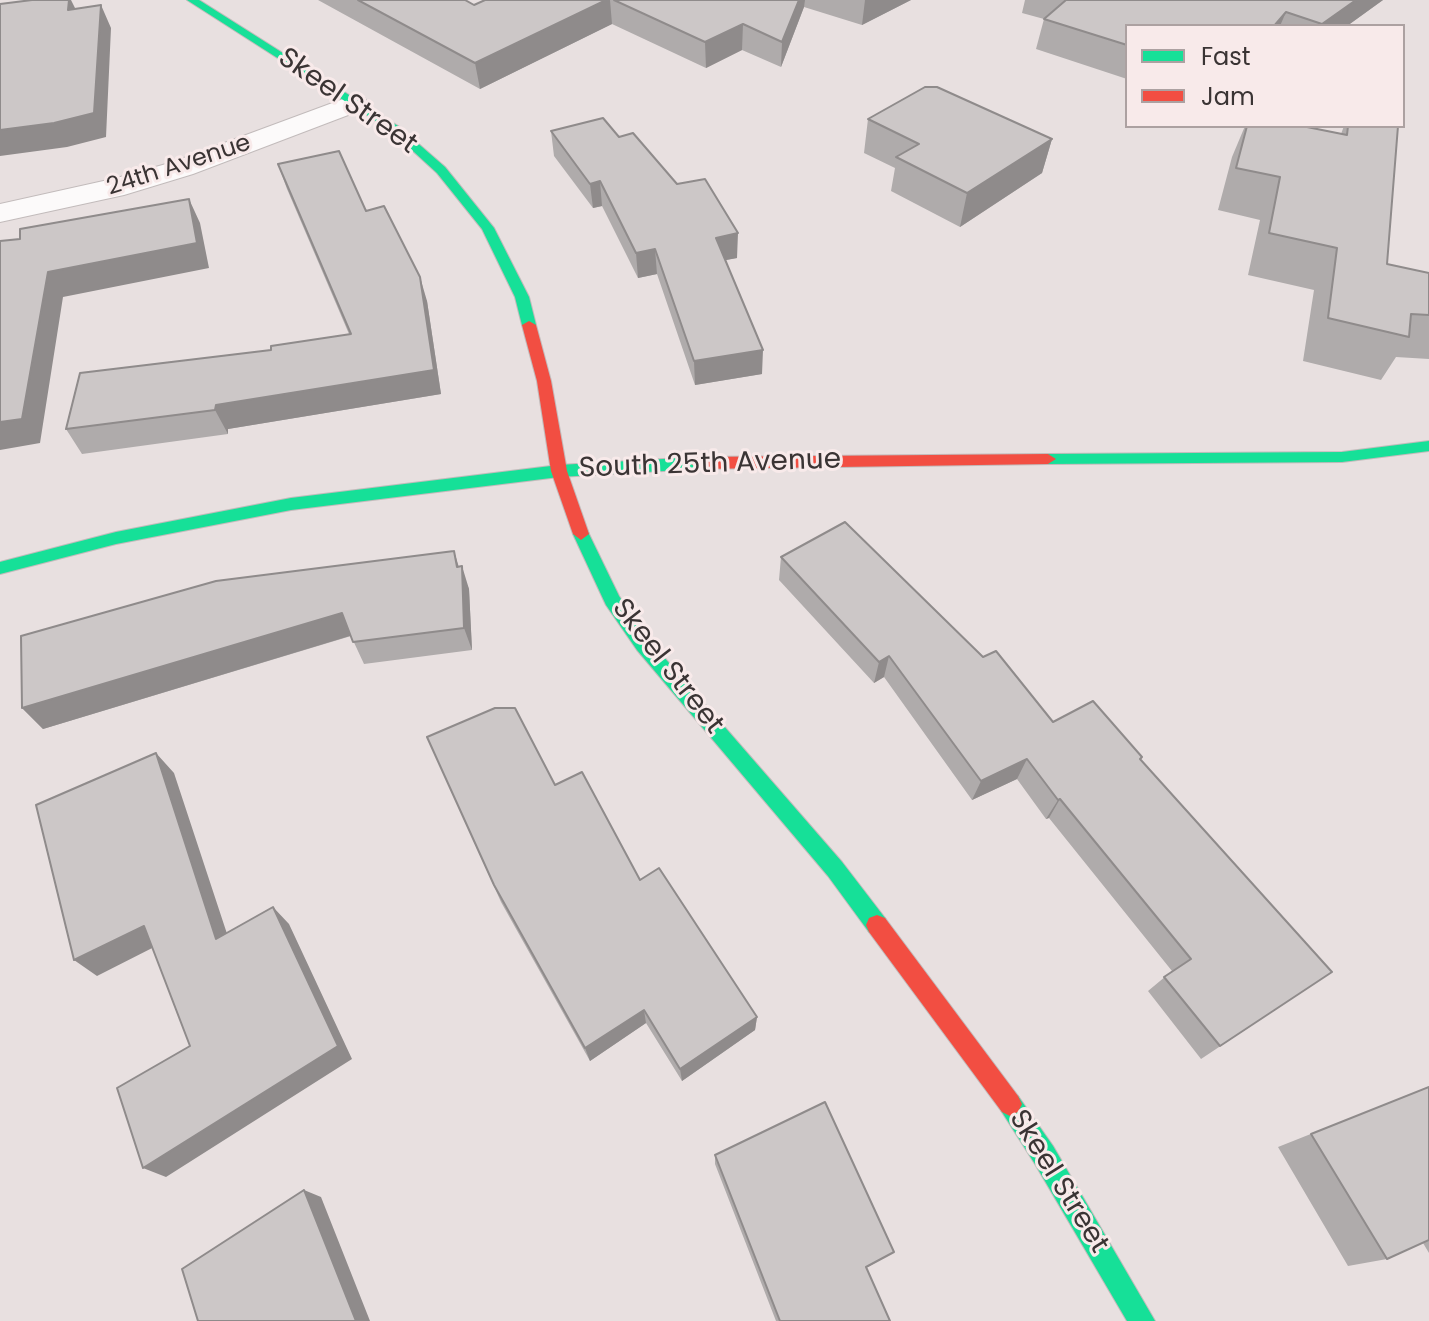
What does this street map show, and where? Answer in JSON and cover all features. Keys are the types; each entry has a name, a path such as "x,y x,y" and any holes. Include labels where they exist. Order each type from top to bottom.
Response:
{"street":[{"name":"Skeel Street","path":"192,0 394,128 441,170 488,228 522,297 544,381 559,471 573,516 612,600 635,633 835,869 985,1068 1044,1155 1142,1321"},
{"name":"24th Avenue","path":"0,213 124,186 183,168 354,103"},
{"name":"South 25th Avenue","path":"0,568 116,538 291,504 559,471 723,461 1342,457 1429,446"}],"building":[{"path":"69,0 68,10 101,5 94,113 54,123 0,130 0,4"},
{"path":"358,0 465,0 474,5 485,0 606,0 475,63"},
{"path":"614,0 799,0 782,42 743,24 705,42"},
{"path":"1066,0 1356,0 1322,24 1286,12 1276,24 1125,24 1125,44 1044,19"},
{"path":"925,87 937,87 1052,139 967,193 896,157 919,144 868,119"},
{"path":"603,118 619,137 633,133 677,184 705,179 738,233 716,238 763,350 694,361 655,249 636,253 600,181 590,184 551,131"},
{"path":"1246,128 1312,128 1347,135 1348,128 1398,128 1387,264 1429,273 1429,315 1411,314 1409,337 1328,318 1337,248 1269,233 1280,177 1236,168"},
{"path":"339,151 366,211 384,206 420,277 434,370 216,405 215,410 66,429 80,373 271,350 271,346 351,334 278,164"},
{"path":"189,199 197,243 48,272 22,419 0,422 0,241 20,239 20,229"},
{"path":"845,522 983,657 996,651 1053,722 1093,701 1142,757 1140,759 1332,972 1220,1046 1164,977 1191,959 1027,759 981,781 889,656 879,662 781,557"},
{"path":"454,551 457,567 462,566 464,628 353,642 342,613 22,708 21,636 216,581"},
{"path":"495,708 515,708 555,785 582,772 640,880 659,868 757,1017 680,1069 644,1010 585,1048 494,885 427,737"},
{"path":"156,753 216,939 273,907 338,1046 143,1168 117,1088 190,1046 144,926 74,960 36,805"},
{"path":"1429,1087 1429,1240 1387,1259 1311,1134"},
{"path":"825,1102 894,1252 866,1267 890,1321 780,1321 715,1155"},
{"path":"304,1190 356,1321 198,1321 182,1269"}],"traffic: fast":[{"path":"192,0 394,128 441,170 488,228 522,297 529,325"},
{"path":"1048,459 1342,457 1429,446"},
{"path":"0,568 116,538 291,504 559,471 698,463"},
{"path":"581,534 612,600 643,645 835,869 877,925"},
{"path":"1010,1104 1044,1155 1142,1321"}],"traffic: jam":[{"path":"529,325 544,381 559,471 581,534"},
{"path":"698,463 1048,459"},
{"path":"877,925 1010,1104"}]}
